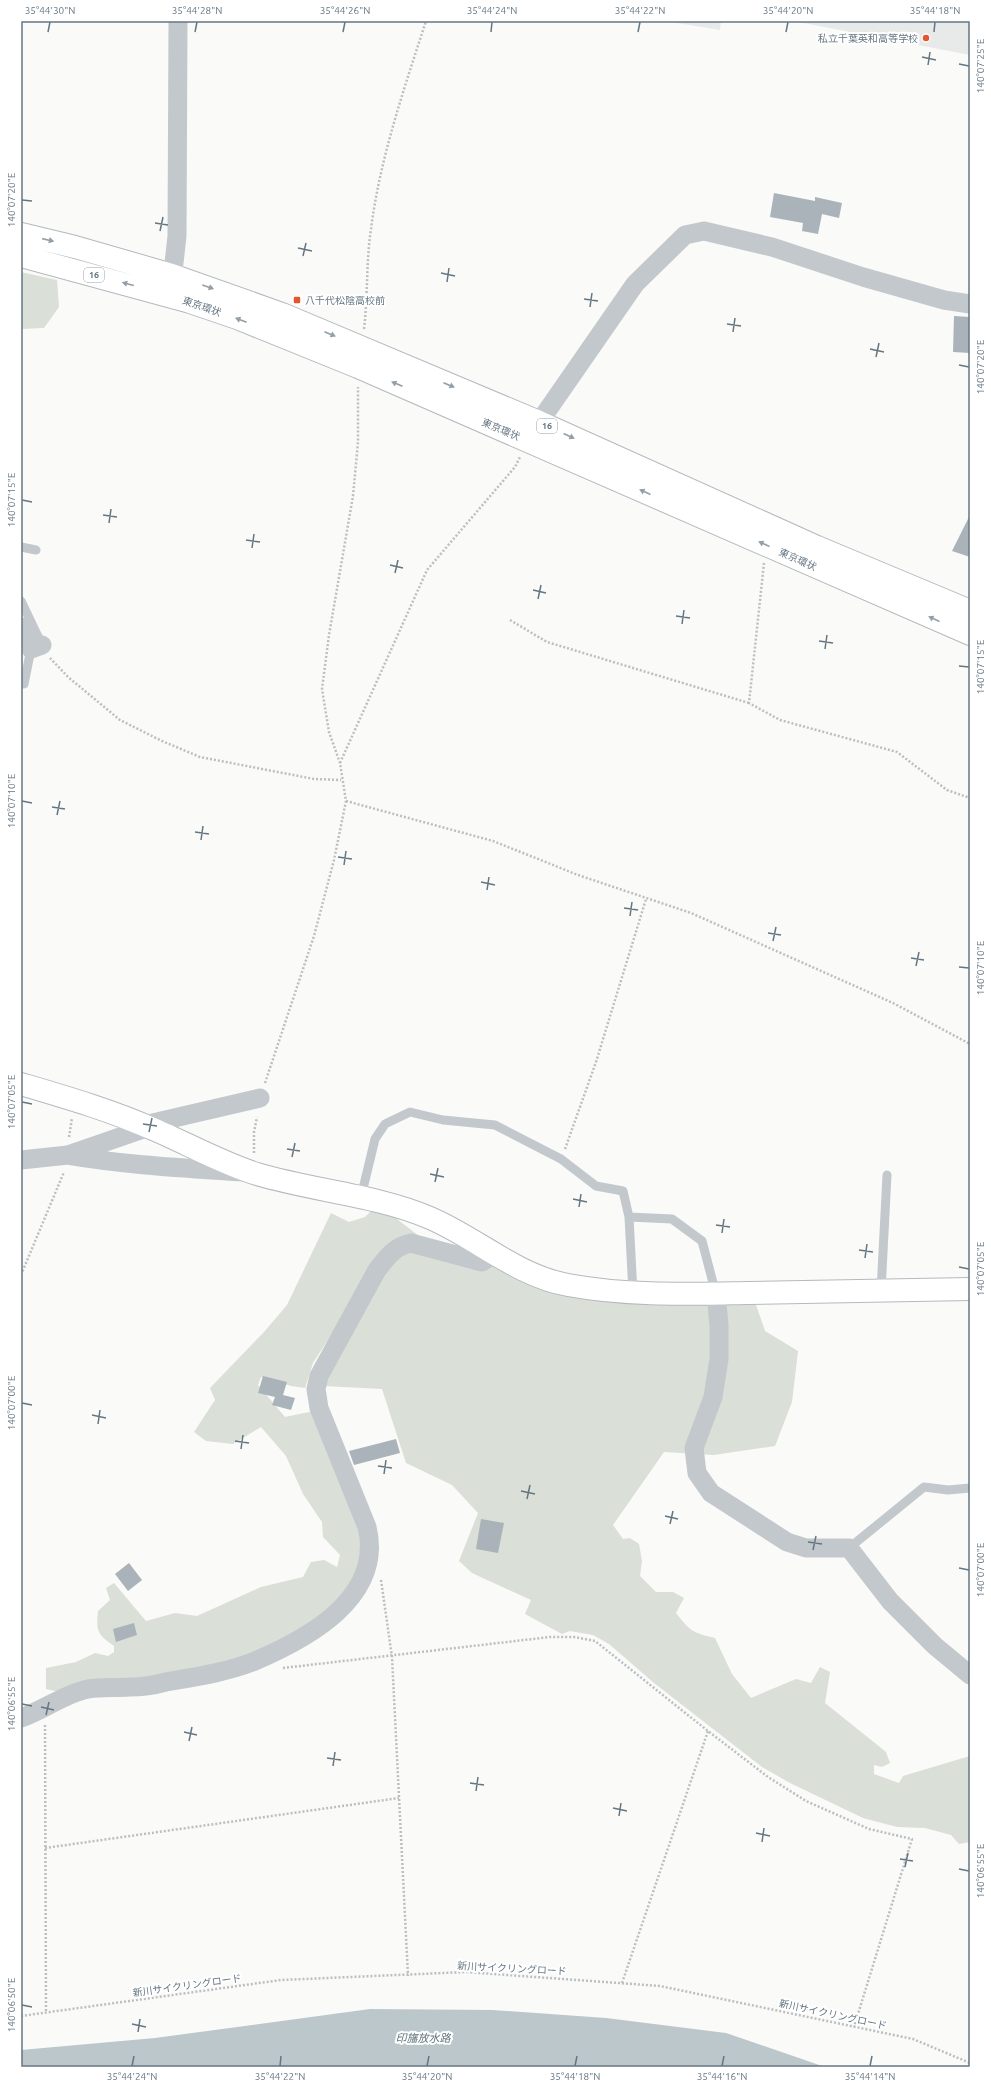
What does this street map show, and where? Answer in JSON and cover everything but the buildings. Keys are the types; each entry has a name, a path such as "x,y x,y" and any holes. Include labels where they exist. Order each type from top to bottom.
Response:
{"main road":[{"name":"東京環状","path":"21,234 75,247 169,284 237,318 359,357 538,422 810,544 970,611"},
{"name":"東京環状","path":"21,256 169,284"},
{"name":"東京環状","path":"359,357 527,440 970,634"},
{"path":"21,1084 75,1100 146,1126 254,1173 300,1186 401,1208 430,1218 461,1233 495,1254 546,1279 566,1285 633,1292 716,1294 970,1289"}],"street":[{"path":"169,284 177,236 178,21"},
{"path":"527,440 538,422 635,284 685,235 704,231 772,247 863,277 944,300 970,304"},
{"path":"21,627 36,647"},
{"path":"68,1156 146,1126 260,1098"},
{"path":"21,1160 68,1156 167,1167 254,1173"},
{"path":"21,1718 45,1708 72,1693 89,1689 133,1687 166,1682 254,1661 328,1621 344,1607 365,1572 370,1550 367,1527 320,1408 316,1389 318,1376 377,1270 390,1254 402,1245 411,1243 482,1262 495,1254"},
{"path":"716,1294 719,1325 719,1359 713,1397 694,1448 697,1473 711,1493 787,1542 806,1548 849,1548 890,1601 935,1646 970,1675"}],"lane":[{"path":"21,548 36,550"},
{"path":"21,601 36,647 24,684"},
{"path":"360,1198 375,1138 385,1124 410,1112 443,1120 495,1125 561,1159 596,1186 623,1191 629,1217 633,1292"},
{"path":"881,1290 887,1175"},
{"path":"629,1217 672,1220 702,1241 716,1294"},
{"path":"849,1548 924,1487 948,1490 970,1488"}],"path":[{"path":"254,1173 254,1132 260,1098 314,936 334,860 346,800 340,764 329,732 322,689 329,635 353,496 358,442 359,357 366,309 368,255 376,197 394,125 426,21"},
{"path":"340,764 427,570 515,468 527,440"},
{"path":"749,703 766,545"},
{"path":"510,620 547,642 749,703 780,720 897,752 948,790 970,798"},
{"path":"36,647 92,699 120,720 162,741 200,757 314,779 342,780"},
{"path":"346,800 493,841 578,876 691,914 893,1003 970,1044"},
{"path":"561,1159 596,1062 646,898"},
{"path":"21,1275 68,1156 75,1100"},
{"path":"381,1579 392,1657 408,1976"},
{"path":"254,1661 264,1667 283,1668 392,1657 550,1637 574,1637 595,1641 708,1731 768,1776 806,1801 869,1829 912,1839 854,2027"},
{"path":"45,1708 46,2013"},
{"path":"622,1983 708,1731"},
{"path":"45,1848 399,1798"},
{"name":"新川サイクリングロード","path":"21,2016 281,1980 408,1976 466,1972 660,1986 913,2039 970,2063"}],"shaded area":[{"path":"665,21 721,21 720,30"},
{"name":"私立千葉英和高等学校","path":"793,21 970,21 970,55"},
{"path":"21,272 57,280 59,307 44,328 21,329"},
{"path":"375,1207 393,1216 423,1239 497,1265 551,1293 587,1300 664,1304 755,1302 765,1331 798,1351 792,1402 775,1446 714,1455 664,1452 613,1525 623,1539 630,1538 639,1544 642,1561 640,1576 656,1592 673,1592 684,1598 676,1613 692,1630 702,1635 715,1638 732,1674 751,1698 796,1679 811,1683 820,1667 830,1672 825,1703 886,1752 890,1763 882,1767 874,1765 874,1774 899,1783 903,1776 970,1756 970,1842 959,1844 951,1835 925,1828 897,1827 863,1818 790,1783 762,1767 654,1683 609,1644 593,1635 570,1631 562,1634 525,1614 531,1600 472,1573 459,1561 478,1513 452,1485 406,1463 382,1389 324,1386 331,1335 313,1363 305,1388 291,1386 261,1377 258,1385 285,1417 314,1411 359,1522 361,1574 317,1622 240,1659 161,1677 59,1692 46,1689 46,1668 76,1662 95,1653 108,1656 114,1652 114,1646 101,1635 97,1623 98,1611 110,1600 106,1588 114,1583 146,1621 175,1613 197,1616 261,1587 303,1577 311,1562 324,1560 337,1567 340,1555 323,1537 322,1522 303,1494 286,1456 261,1427 233,1444 206,1441 194,1432 215,1400 210,1388 264,1332 287,1305 331,1213 349,1222 365,1217"}],"water":[{"name":"印旛放水路","path":"370,2009 492,2010 606,2018 726,2033 825,2067 21,2067 21,2050 155,2038"}],"place":[{"name":"私立千葉英和高等学校","path":"926,38"},
{"name":"八千代松陰高校前","path":"297,300"}]}
